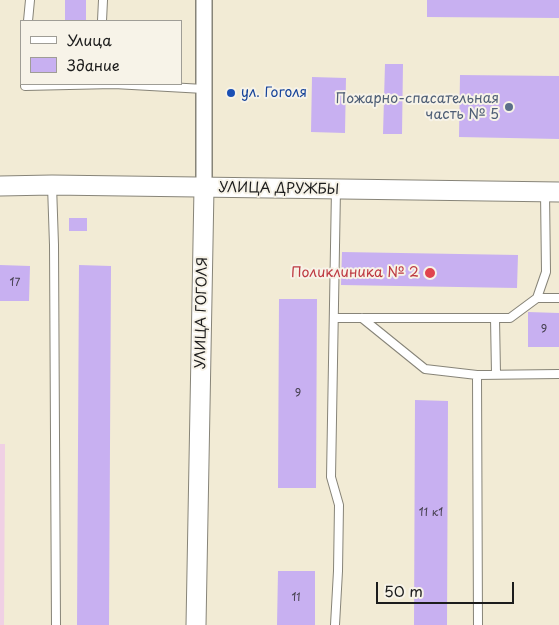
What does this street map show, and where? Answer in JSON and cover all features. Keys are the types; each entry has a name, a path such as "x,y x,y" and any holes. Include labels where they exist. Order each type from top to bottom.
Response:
{"street":[{"name":"УЛИЦА ГОГОЛЯ","path":"196,625 204,188 204,0"},
{"name":"УЛИЦА ДРУЖБЫ","path":"0,186 52,185 552,192"}],"lane":[{"path":"28,20 30,0"},
{"path":"102,20 103,0"},
{"path":"25,85 70,85"},
{"path":"132,85 204,89"},
{"path":"52,185 56,625"},
{"path":"335,625 339,505 331,477 336,189"},
{"path":"334,318 510,318 537,298 546,272 552,192"},
{"path":"537,298 559,298"},
{"path":"362,318 425,369 477,375 559,374"},
{"path":"496,318 496,374"},
{"path":"477,375 478,625"}],"shaded area":[{"path":"0,444 5,444 4,625 0,625"}],"building":[{"path":"65,0 86,0 86,20 65,20"},
{"path":"427,0 559,0 559,18 427,17"},
{"path":"385,64 403,64 402,134 383,134"},
{"name":"Пожарно-спасательная часть № 5","path":"460,75 559,76 559,139 459,137"},
{"path":"312,77 346,78 345,133 311,132"},
{"path":"69,218 87,218 87,231 69,231"},
{"path":"342,252 518,255 517,288 341,285"},
{"path":"0,265 30,266 29,301 0,301"},
{"path":"79,265 111,266 109,625 77,625"},
{"path":"279,299 317,299 316,488 278,488"},
{"path":"528,312 559,313 559,347 528,347"},
{"path":"415,400 448,401 447,625 414,625"},
{"path":"278,571 315,571 315,625 277,625"}],"place":[{"name":"ул. Гоголя","path":"231,93"},
{"name":"Пожарно-спасательная часть № 5","path":"509,107"},
{"name":"Поликлиника № 2","path":"430,273"}]}
